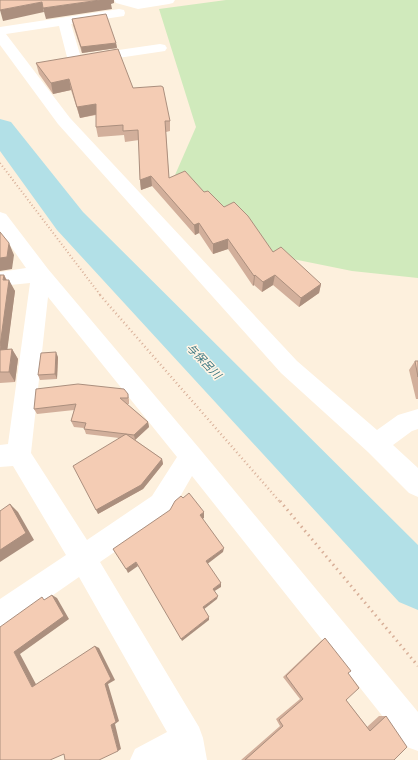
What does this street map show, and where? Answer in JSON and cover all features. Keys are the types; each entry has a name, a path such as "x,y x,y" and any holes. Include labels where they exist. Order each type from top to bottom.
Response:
{"street":[{"path":"120,0 138,5 169,0"},
{"path":"0,31 118,13"},
{"path":"64,22 75,61"},
{"path":"0,36 32,67 64,121 289,367 376,444 418,485"},
{"path":"60,63 160,48"},
{"path":"0,218 41,274 192,456 418,736"},
{"path":"0,279 41,274"},
{"path":"41,274 10,456 82,557 190,749 146,760"},
{"path":"376,444 406,422 418,419"},
{"path":"0,615 82,557 161,505 192,456"}],"path":[{"path":"0,163 102,297 241,455 418,666"}],"green space":[{"path":"226,0 418,0 418,278 352,271 278,256 228,220 175,175 196,127 159,9"}],"building":[{"path":"0,0 100,0 43,8 42,2 0,10"},
{"path":"106,14 116,43 81,47 72,19"},
{"path":"118,49 133,88 163,87 170,121 165,121 169,178 185,171 204,192 208,191 224,207 234,202 248,216 273,252 281,247 321,284 301,298 275,275 263,282 255,275 254,276 228,239 213,244 199,223 194,225 151,176 140,180 138,130 123,131 123,125 96,127 96,104 77,107 69,79 51,83 36,63"},
{"path":"0,232 9,243 7,257 0,258"},
{"path":"0,275 4,275 3,280 9,280 0,346"},
{"path":"12,349 9,372 0,372 0,350"},
{"path":"56,352 55,374 38,375 41,353"},
{"path":"415,361 418,361 418,377"},
{"path":"78,384 124,389 128,394 128,398 120,398 148,422 134,435 84,429 86,423 71,421 76,404 34,409 36,389"},
{"path":"126,434 162,459 141,485 96,510 73,466"},
{"path":"189,493 204,512 200,515 224,548 206,561 221,583 213,589 218,596 203,607 209,617 181,639 136,562 126,569 113,549 170,510 175,501 181,496 183,498"},
{"path":"10,504 26,533 0,550 0,511"},
{"path":"52,595 64,616 14,652 32,687 95,646 111,679 105,684 116,722 111,725 118,751 99,760 65,760 64,754 50,760 0,760 0,627 42,597 44,600"},
{"path":"325,638 351,671 348,673 359,688 346,700 370,731 386,716 407,747 394,760 245,760 283,726 279,720 303,699 286,676"}],"waterway":[{"name":"与保呂川","path":"0,129 70,221 418,583"}]}
